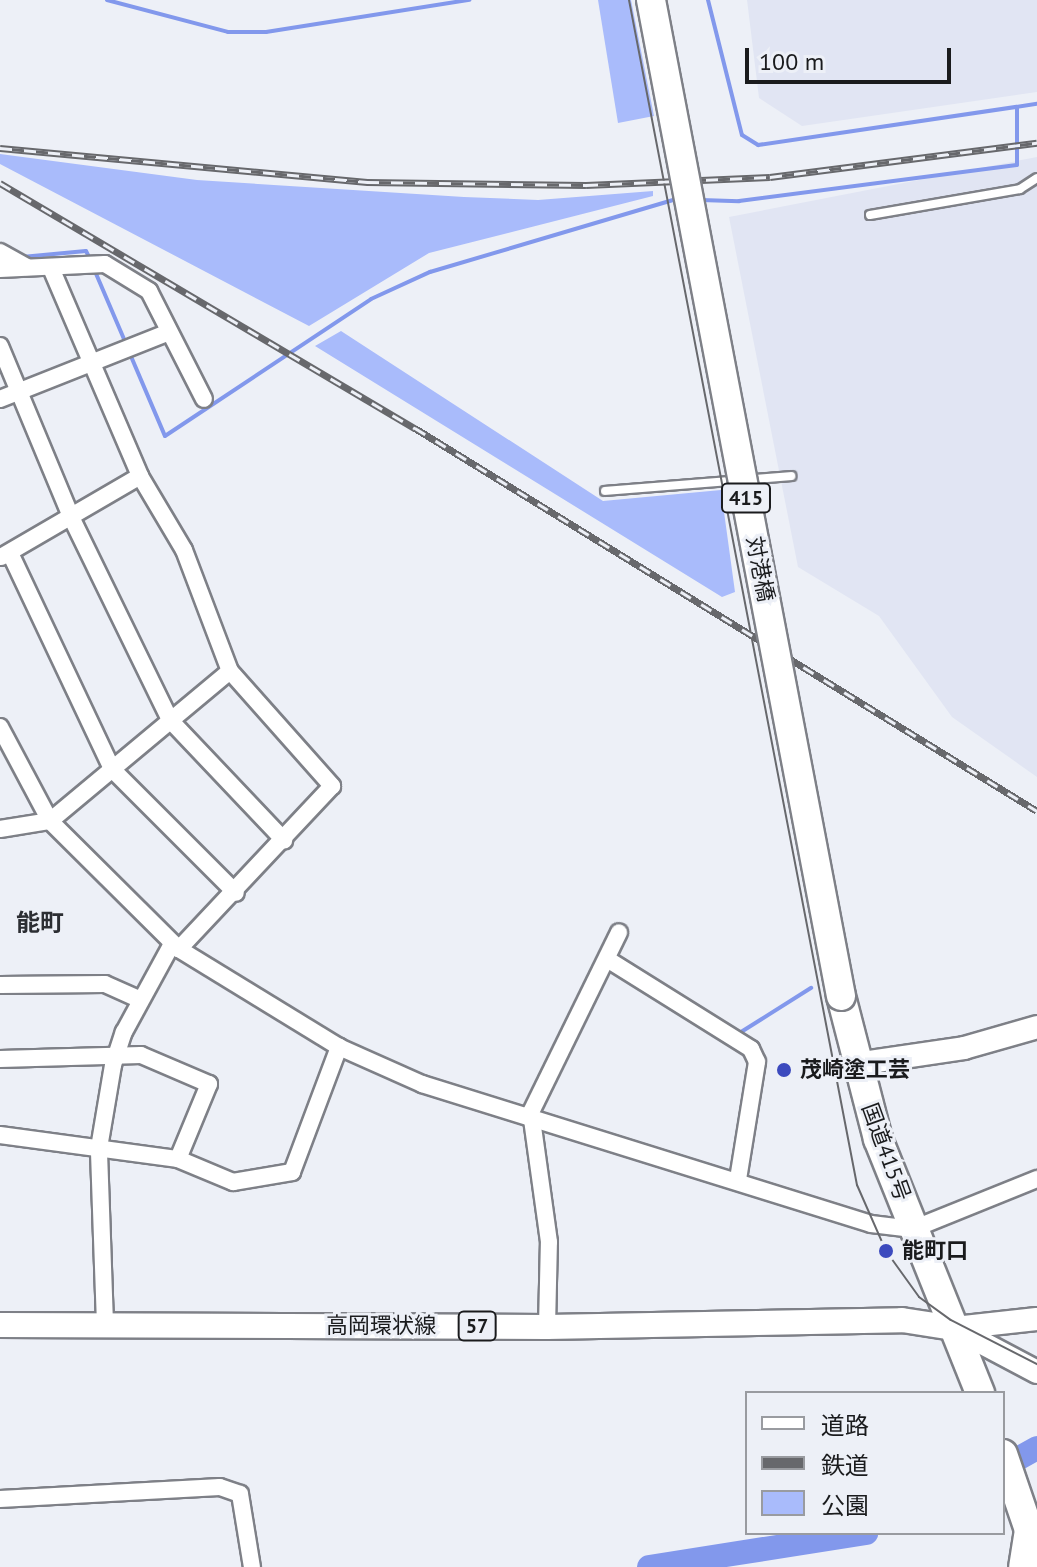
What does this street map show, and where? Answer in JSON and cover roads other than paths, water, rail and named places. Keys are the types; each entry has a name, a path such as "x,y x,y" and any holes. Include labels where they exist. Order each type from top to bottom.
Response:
{"highway":[{"name":"対港橋","path":"651,0 841,996"},
{"name":"国道415号","path":"841,996 856,1064 878,1139 979,1391"},
{"path":"1005,1458 1030,1512 1023,1567"}],"main road":[{"name":"高岡環状線","path":"0,1325 547,1327 902,1320 954,1328"}],"street":[{"path":"0,252 30,268"},
{"path":"0,269 105,264 149,291 204,399"},
{"path":"51,268 140,476 184,550 230,671 332,786 236,893 176,946 141,1000 116,1058 99,1148 105,1324"},
{"path":"0,399 169,332"},
{"path":"0,346 72,519 170,720 284,840"},
{"path":"140,476 5,556 112,769 236,893"},
{"path":"0,829 50,821 230,671"},
{"path":"0,727 50,821 176,946 339,1047 422,1084 738,1179 871,1224 913,1229 1037,1179"},
{"path":"547,1327 549,1242 531,1112 619,932"},
{"path":"607,959 751,1049 757,1062 738,1179"},
{"path":"0,985 105,984 141,1000"},
{"path":"856,1064 964,1048 1037,1027"},
{"path":"0,1135 178,1159 233,1182 292,1172 339,1047"},
{"path":"0,1059 141,1055 209,1084 178,1159"},
{"path":"954,1328 1037,1319"},
{"path":"954,1328 1037,1357"},
{"path":"954,1328 1037,1372"},
{"path":"0,1499 220,1487 240,1494 252,1567"}],"lane":[{"path":"870,215 1020,189 1037,178"},
{"path":"605,491 791,476"}],"waterway":[{"path":"107,0 228,32 266,32 469,0"},
{"path":"708,0 742,135 758,145 1037,104"},
{"path":"701,200 739,201 1017,165 1017,107"},
{"path":"130,354 165,436 371,299 430,272 676,199"},
{"path":"22,257 86,251 91,261"},
{"path":"94,269 127,346"},
{"path":"741,1032 811,988"},
{"path":"1005,1466 1037,1448"},
{"path":"649,1567 853,1535"}],"tram line":[{"path":"629,0 857,1185 886,1251 919,1297 951,1320 1037,1364"}],"railway":[{"path":"0,148 367,182 586,185 770,177 1037,143"},
{"path":"0,183 415,428 1037,811"}],"place":[{"name":"茂崎塗工芸","path":"784,1070"},
{"name":"能町口","path":"886,1251"}],"district":[{"name":"能町","path":"40,923"}]}
